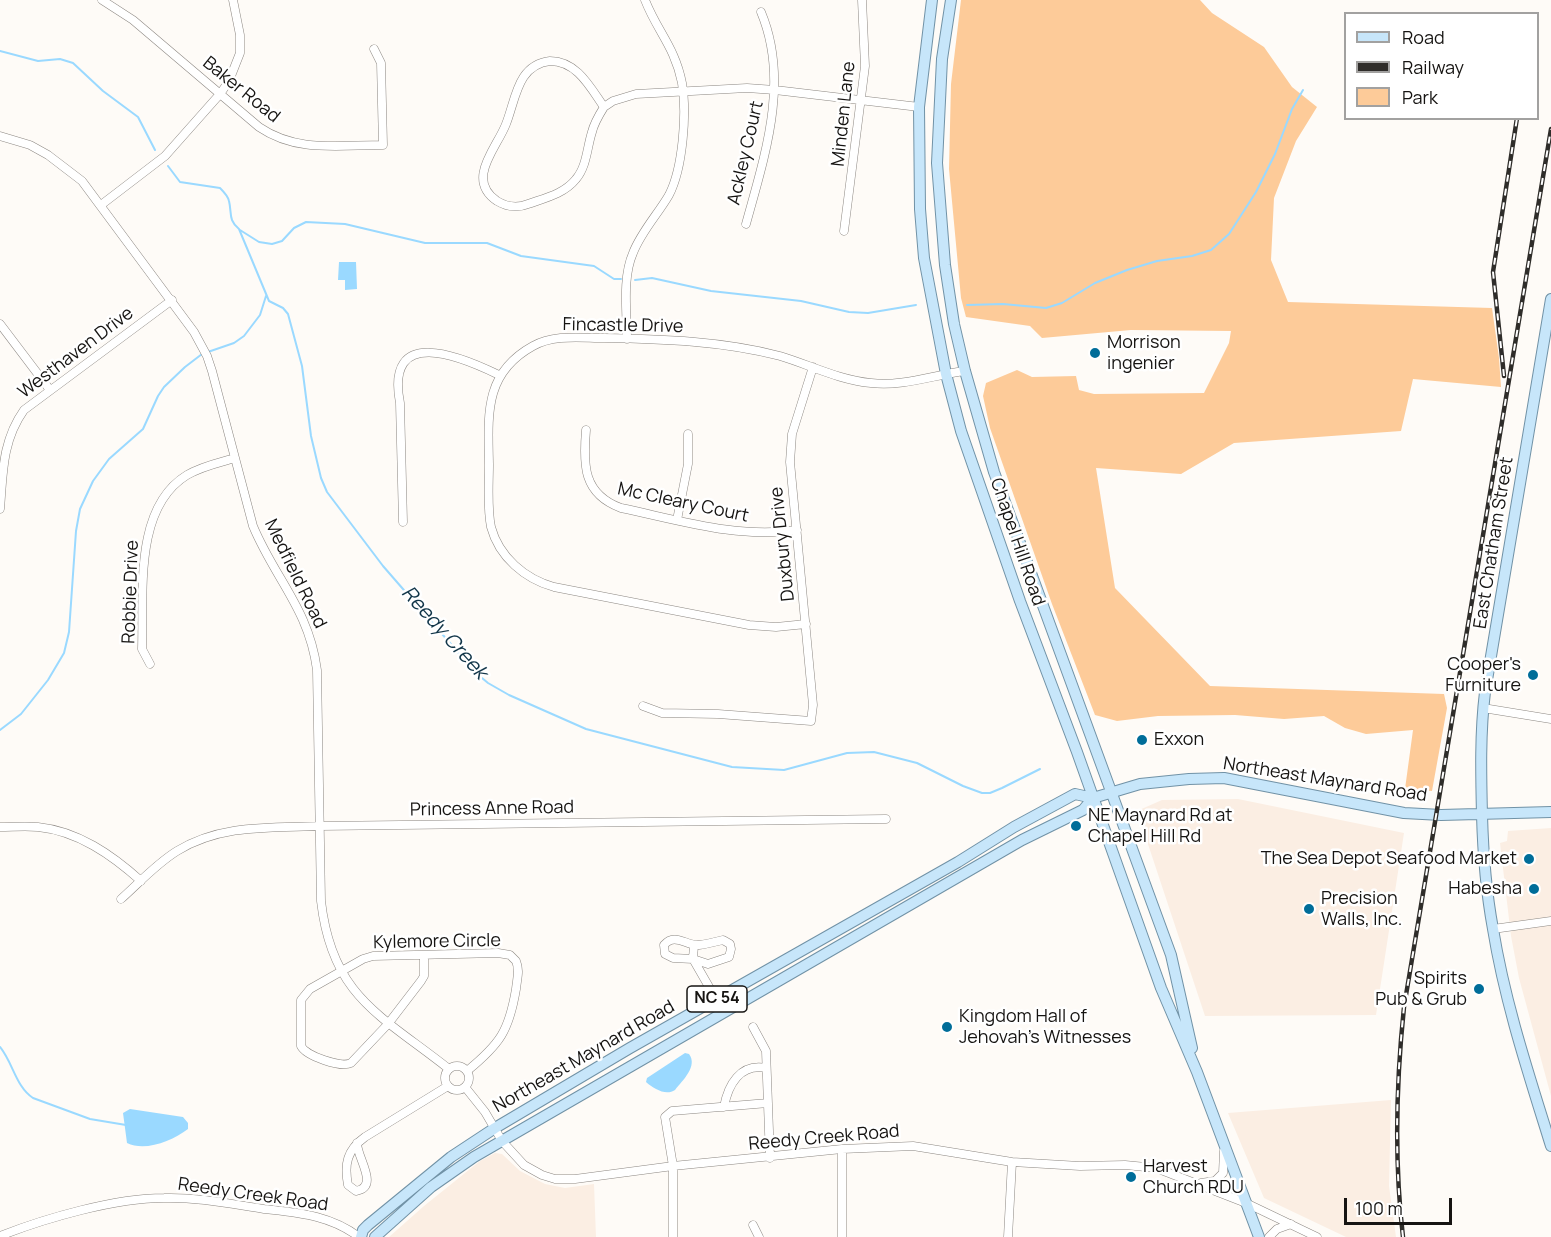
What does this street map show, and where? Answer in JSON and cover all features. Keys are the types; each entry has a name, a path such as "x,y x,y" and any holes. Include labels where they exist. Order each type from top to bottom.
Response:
{"main road":[{"name":"Chapel Hill Road","path":"932,0 919,107 920,209 924,258 946,374 961,431 1161,988 1197,1072 1259,1237"},
{"path":"944,0 945,36"},
{"name":"Chapel Hill Road","path":"951,0 942,59 937,163 940,216 950,301 965,371 994,472 1171,955 1197,1072"},
{"name":"East Chatham Street","path":"1551,299 1483,708 1480,777 1483,850 1492,929 1503,980 1551,1146"},
{"name":"Northeast Maynard Road","path":"360,1237 368,1225 421,1180 495,1128 716,999 825,939 1031,817 1075,794 1092,798 1140,784 1224,778 1404,813 1482,815 1551,812"},
{"name":"Northeast Maynard Road","path":"375,1237 431,1187 474,1157 1022,840 1083,810 1092,798"}],"street":[{"name":"Baker Road","path":"102,0 133,20 259,127 287,142 306,145 383,145 381,63 374,49"},
{"path":"101,205 165,156 220,94 235,68 240,53 240,35 233,0"},
{"path":"627,339 629,265 636,245 670,193 681,155 683,91 677,61 645,0"},
{"name":"Minden Lane","path":"844,231 866,66 862,0"},
{"name":"Ackley Court","path":"746,224 771,122 776,90 768,27 761,12"},
{"path":"604,107 579,72 568,64 550,61 532,67 519,82 506,125 485,163 483,179 492,196 502,204 515,207 562,192 580,173 592,132 604,107 624,96 719,88 776,90 919,107"},
{"name":"Medfield Road","path":"0,136 30,146 64,165 82,181 172,300 207,356 257,536 300,610 313,650 317,670 321,901 329,945 341,972 357,995 388,1024 449,1069"},
{"name":"Westhaven Drive","path":"0,509 6,448 11,430 24,410 172,300"},
{"path":"0,324 50,390"},
{"name":"Fincastle Drive","path":"806,624 776,627 749,625 554,587 527,576 502,551 494,536 490,515 489,407 500,375 520,353 550,339 564,338 627,339 743,348 780,356 848,379 873,384 899,383 965,371"},
{"path":"403,522 400,403 397,388 401,368 413,356 433,351 500,375"},
{"name":"Duxbury Drive","path":"643,706 662,713 718,714 811,721 813,705 790,450 796,421 813,367"},
{"name":"Mc Cleary Court","path":"586,430 586,472 589,483 603,499 621,508 750,533 797,530"},
{"path":"678,520 688,464 688,434"},
{"name":"Robbie Drive","path":"150,664 142,649 142,638 146,541 154,512 172,488 188,475 210,465 235,458"},
{"path":"1483,708 1551,719"},
{"name":"Princess Anne Road","path":"121,899 177,851 215,834 232,830 320,826 886,819"},
{"path":"0,827 38,827 74,837 104,851 141,881"},
{"path":"1492,929 1551,921"},
{"path":"677,938 694,945 723,940 730,944 729,957 708,964 693,959 673,958 665,954 664,945 671,939 677,938"},
{"path":"694,945 693,959 716,999"},
{"name":"Kylemore Circle","path":"388,1024 348,1065 342,1066 303,1051 301,1046 301,1000 307,991 363,959 373,956 505,954 514,958 518,965 515,992 507,1025 491,1051 467,1071"},
{"path":"388,1024 424,976 424,955"},
{"path":"753,1027 766,1051 770,1158"},
{"path":"456,1066 467,1071 469,1077 465,1087 458,1090 448,1086 445,1075 449,1069 456,1066"},
{"path":"724,1107 726,1094 732,1081 753,1068 766,1068"},
{"path":"357,1143 359,1156 369,1179 363,1190 356,1191 348,1185 347,1158 357,1143 448,1086"},
{"path":"465,1087 502,1141"},
{"path":"673,1237 672,1166 669,1135 664,1122 667,1114 768,1103"},
{"name":"Reedy Creek Road","path":"502,1141 524,1165 555,1179 575,1179 672,1166 842,1149 914,1146 1012,1162 1060,1166 1145,1167 1167,1171 1196,1182 1317,1237"},
{"path":"1196,1182 1215,1181 1223,1173 1225,1159 1223,1141"},
{"path":"842,1149 842,1237"},
{"path":"1008,1237 1012,1162"},
{"name":"Reedy Creek Road","path":"0,1236 33,1224 108,1205 166,1198 197,1198 319,1217 344,1226 360,1237"},
{"path":"1269,1237 1277,1228 1291,1224"},
{"path":"753,1225 759,1237"}],"shaded area":[{"path":"1238,799 1404,833 1376,1015 1205,1016 1137,811 1162,800"},
{"path":"1551,828 1551,1096 1519,978 1511,936 1500,843 1507,841 1508,831"},
{"path":"1391,1100 1389,1186 1396,1237 1346,1237 1264,1198 1228,1113"},
{"path":"495,1153 502,1154 520,1171 545,1184 565,1188 594,1184 596,1237 389,1237 480,1161"}],"green space":[{"path":"961,0 1200,0 1212,13 1264,47 1292,87 1317,107 1296,141 1274,198 1271,260 1288,302 1492,308 1501,387 1413,379 1401,431 1234,443 1181,474 1096,468 1115,588 1210,686 1444,694 1447,708 1432,791 1405,789 1413,730 1366,734 1345,728 1324,716 1284,719 1235,715 1158,716 1117,721 1095,715 1052,604 990,428 983,396 986,383 1017,370 1032,377 1076,376 1079,390 1094,394 1204,393 1229,343 1231,331 1131,330 1042,338 1030,326 966,317 961,298 949,169 951,84"}],"water":[{"path":"339,262 356,262 357,289 345,290 345,280 338,280"},
{"path":"685,1053 689,1054 691,1059 691,1068 675,1090 664,1092 646,1082 647,1078"},
{"path":"130,1109 183,1117 188,1123 188,1129 174,1138 150,1146 127,1143 123,1113"}],"waterway":[{"name":"Reedy Creek","path":"0,51 38,61 60,59 73,63 103,91 138,117 155,150"},
{"path":"967,305 1003,304 1046,308 1062,303 1095,283 1127,270 1157,261 1192,256 1211,250 1229,234 1256,192 1275,154 1292,109 1303,90"},
{"name":"Reedy Creek","path":"168,166 180,182 220,188 226,194 232,219 239,229 269,301 283,308 288,314 302,366 311,436 321,478 327,492 383,566 476,673 488,683 509,695 586,729 732,767 784,770 847,753 874,752 917,763 982,793 990,793 1040,769"},
{"path":"240,230 259,242 272,244 282,241 294,228 306,222 345,224 425,243 487,243 521,256 594,266 614,279 621,279"},
{"path":"635,280 652,278 711,291 801,301 849,312 868,313 916,305"},
{"path":"0,730 21,714 48,680 64,653 69,632 76,531 80,509 93,481 109,459 143,429 164,387 202,354 234,343 244,336 260,315 266,296"},
{"path":"0,1047 22,1088 33,1098 90,1119 126,1125"}],"railway":[{"path":"1504,376 1493,272 1517,120"},
{"path":"1403,1237 1398,1179 1397,1122 1404,1007 1551,129"}],"place":[{"name":"Morrison ingenier","path":"1095,353"},
{"name":"Cooper's Furniture","path":"1533,675"},
{"name":"Exxon","path":"1142,740"},
{"name":"NE Maynard Rd at Chapel Hill Rd","path":"1076,826"},
{"name":"The Sea Depot Seafood Market","path":"1529,859"},
{"name":"Habesha","path":"1534,889"},
{"name":"Precision Walls, Inc.","path":"1309,909"},
{"name":"Spirits Pub & Grub","path":"1479,989"},
{"name":"Kingdom Hall of Jehovah’s Witnesses","path":"947,1027"},
{"name":"Harvest Church RDU","path":"1131,1177"}]}
